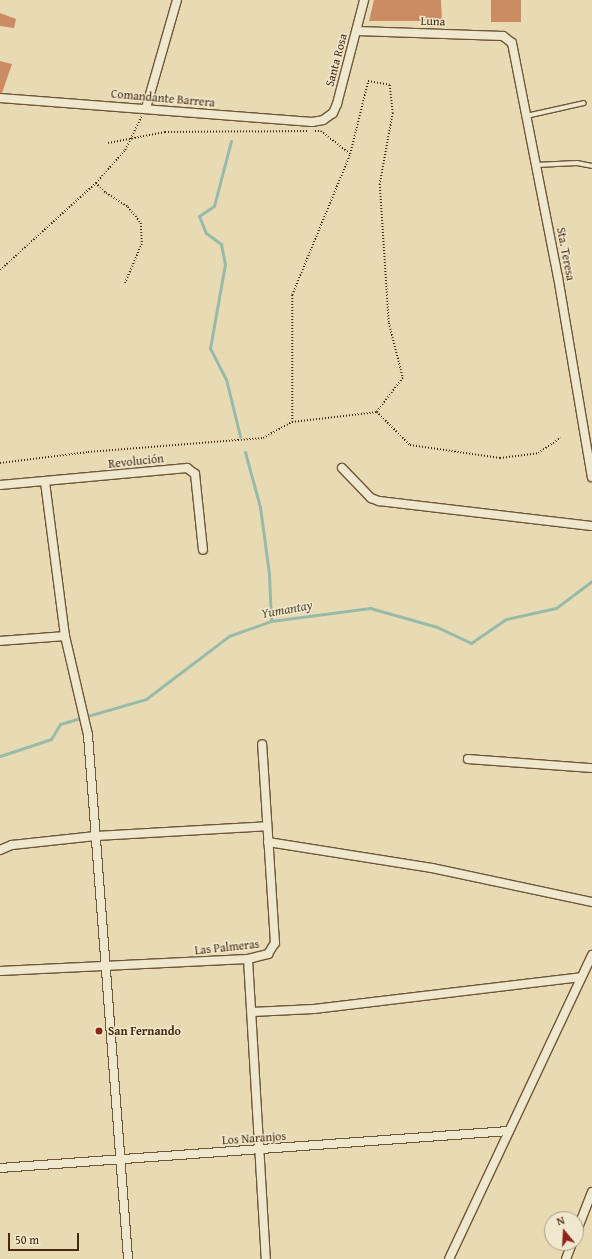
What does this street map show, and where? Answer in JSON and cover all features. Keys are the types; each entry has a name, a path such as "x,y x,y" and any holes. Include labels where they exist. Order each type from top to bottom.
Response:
{"street":[{"path":"146,108 177,0"},
{"name":"Santa Rosa","path":"323,120 333,114 337,104 364,0"},
{"name":"Luna","path":"357,31 503,36 509,38"},
{"name":"Sta. Teresa","path":"509,38 558,277 592,477"},
{"name":"Comandante Barrera","path":"0,98 146,108 312,122 323,120"},
{"name":"Revolución","path":"0,485 187,468 192,470 195,474 203,550"},
{"path":"342,468 371,498 379,501 592,526"},
{"path":"45,482 65,636 88,735 128,1259"},
{"path":"0,641 65,636"},
{"name":"Las Palmeras","path":"0,971 248,959 268,954 275,943 262,744"},
{"path":"468,759 592,768"},
{"path":"0,850 12,845 96,836 267,826"},
{"path":"268,842 432,868 592,902"},
{"path":"449,1259 592,955"},
{"path":"248,959 266,1259"},
{"path":"252,1012 314,1009 581,977"},
{"name":"Los Naranjos","path":"0,1168 509,1131"},
{"path":"584,1212 592,1192"}],"lane":[{"path":"526,116 584,103"},
{"path":"536,165 577,163 592,166"}],"path":[{"path":"0,463 88,452 263,438 292,422 377,412 403,378 389,323 380,184 393,113 390,85 368,81 350,154 292,295 292,422"},
{"path":"0,270 96,183 126,150 130,138 146,108"},
{"path":"108,143 165,132 321,131 350,154"},
{"path":"96,183 106,193 128,207 141,224 142,244 125,284"},
{"path":"377,412 410,445 500,458 538,453 560,438"}],"building":[{"path":"374,0 441,0 442,21 369,21"},
{"path":"491,0 521,0 521,22 491,22"},
{"path":"0,13 16,19 14,28 0,26"},
{"path":"0,61 12,64 2,93 0,93"}],"waterway":[{"path":"231,141 214,206 199,216 206,233 221,244 225,264 210,348 226,379 240,436"},
{"path":"245,452 260,507 269,574 271,621"},
{"name":"Yumantay","path":"0,756 51,739 60,724 146,699 229,636 271,621 370,608 437,627 471,643 506,619 556,608 592,581"}],"place":[{"name":"San Fernando","path":"99,1031"}]}
